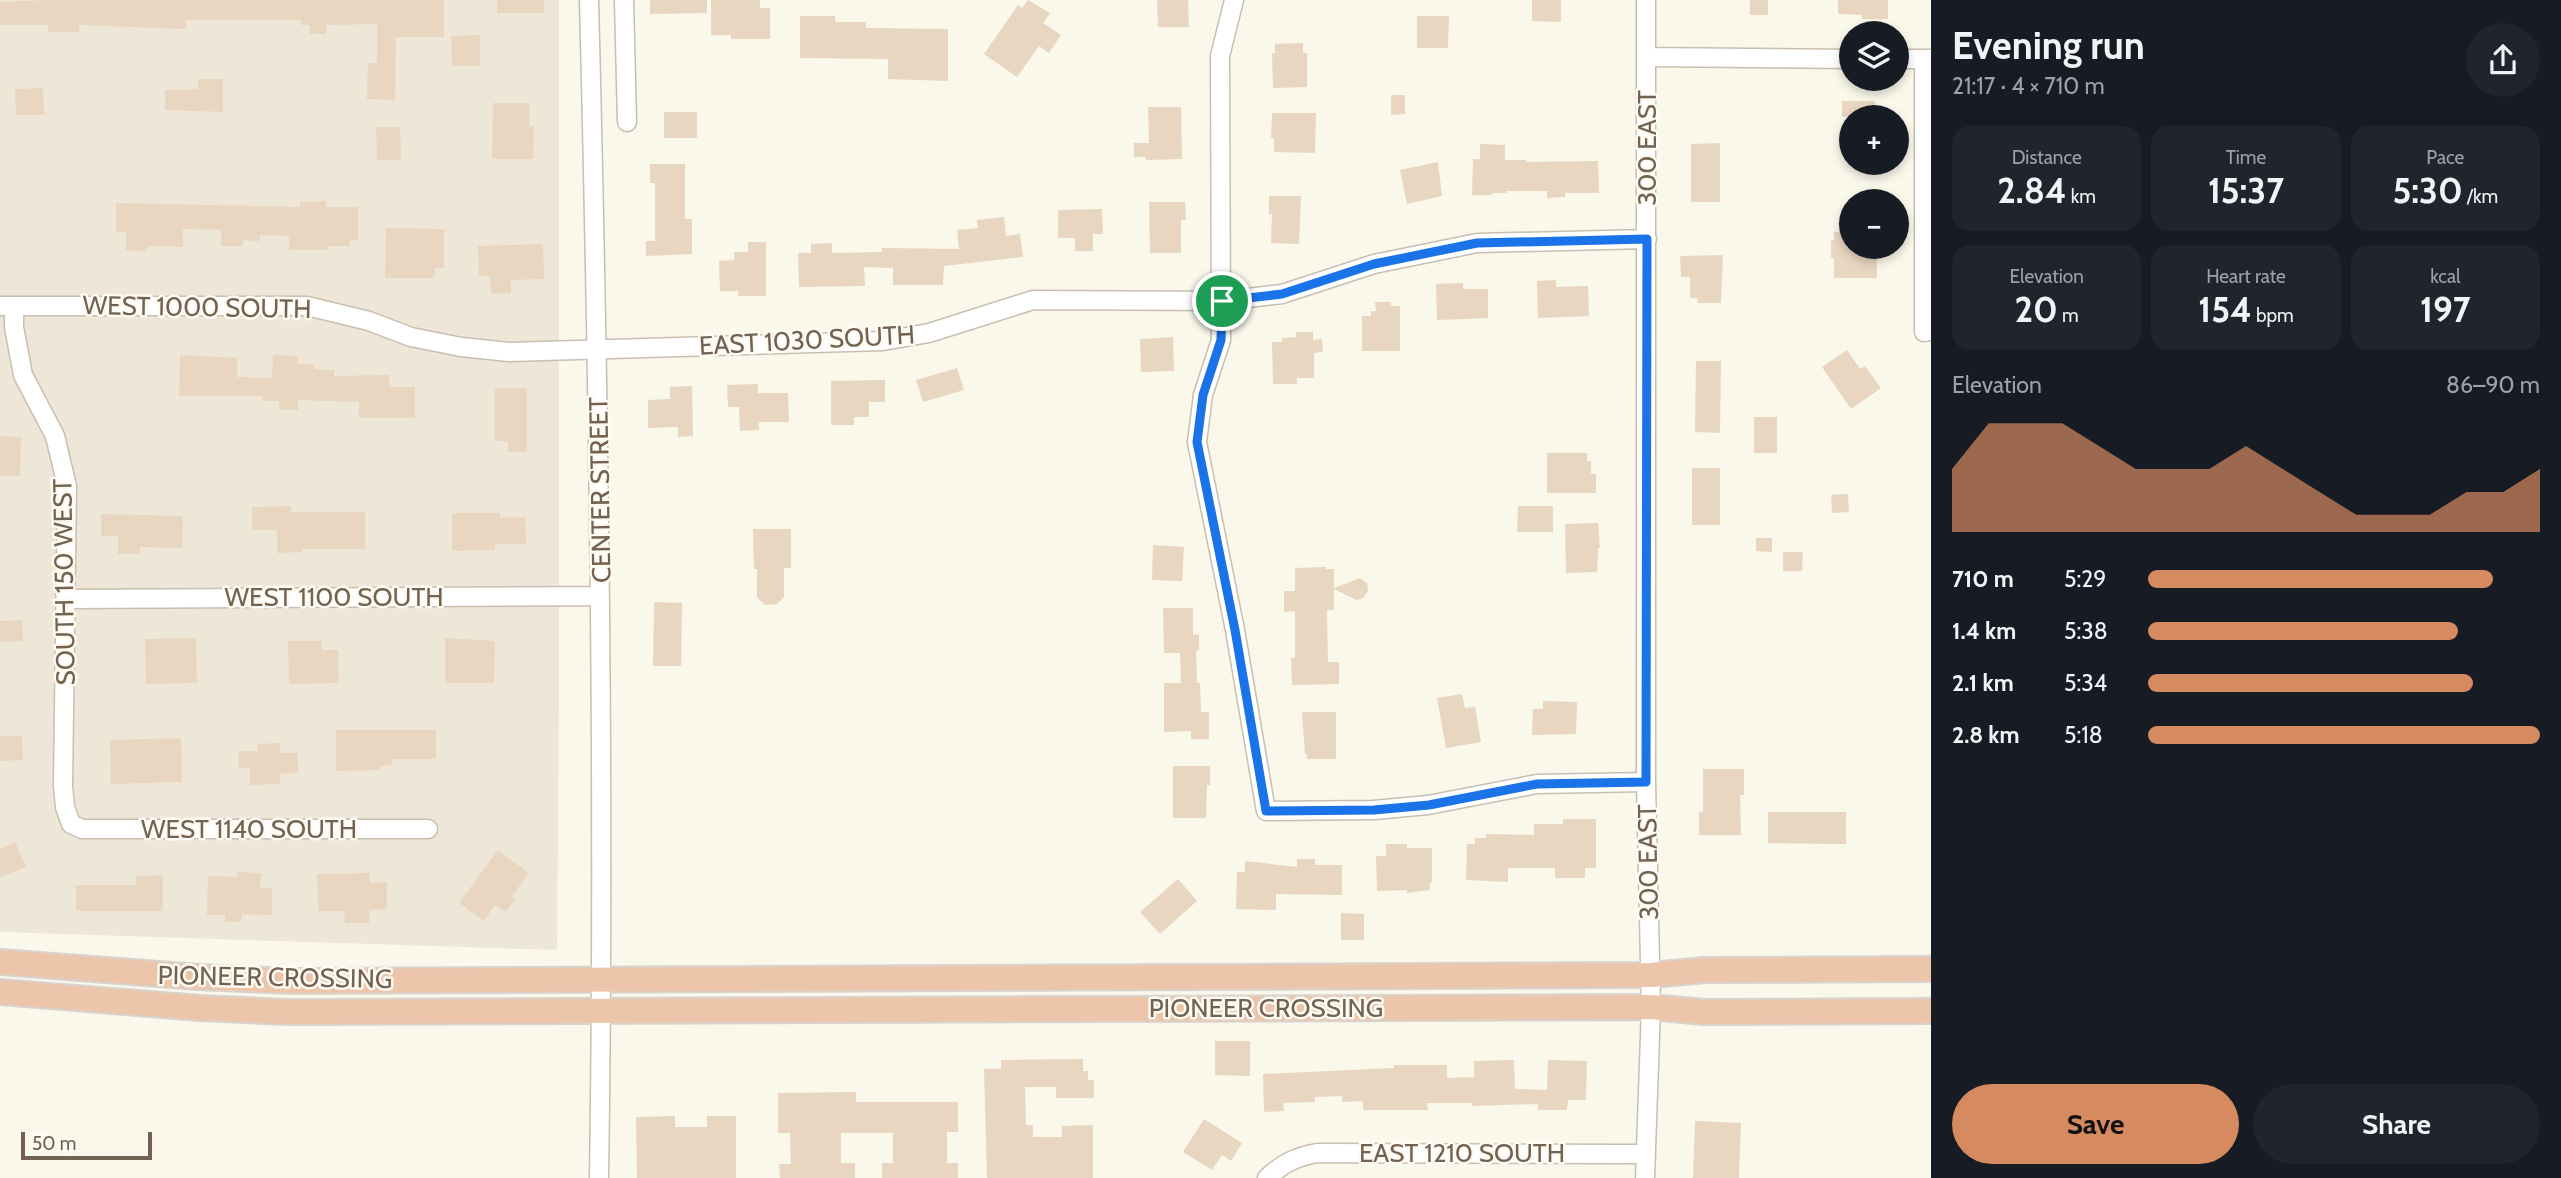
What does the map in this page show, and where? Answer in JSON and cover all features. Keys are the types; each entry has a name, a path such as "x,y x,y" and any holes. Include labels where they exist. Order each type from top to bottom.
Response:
{"highway":[{"name":"PIONEER CROSSING","path":"0,961 198,977 290,981 1651,975 1705,970 1931,970"},
{"name":"PIONEER CROSSING","path":"0,992 289,1013 1651,1007 1704,1012 1931,1011"}],"street":[{"name":"CENTER STREET","path":"589,0 598,349 601,1011"},
{"path":"624,0 627,122"},
{"path":"1234,0 1220,56 1221,340 1203,395 1197,442 1235,630 1266,811 1374,810 1429,805 1537,784 1646,782"},
{"name":"300 EAST","path":"1645,1178 1651,1007 1646,782 1646,0"},
{"path":"1646,57 1839,59"},
{"path":"1909,59 1927,59 1927,332"},
{"name":"EAST 1030 SOUTH","path":"598,349 883,341 929,333 1033,300 1222,301 1282,294 1374,264 1477,243 1647,239"},
{"name":"WEST 1000 SOUTH","path":"7,306 307,306 369,321 411,337 461,347 509,352 598,349"},
{"name":"SOUTH 150 WEST","path":"7,306 23,375 55,436 67,486 63,786 65,807 71,824"},
{"name":"WEST 1100 SOUTH","path":"67,599 600,596"},
{"name":"WEST 1140 SOUTH","path":"71,824 82,829 104,830 428,829"},
{"path":"598,1178 601,1011"},
{"name":"EAST 1210 SOUTH","path":"1267,1178 1281,1165 1298,1156 1317,1153 1645,1154"}],"shaded area":[{"path":"0,0 559,0 557,950 0,932"}],"building":[{"path":"444,0 444,37 396,37 395,100 367,99 368,63 377,63 377,24 326,25 326,34 310,34 309,25 301,25 301,20 186,20 186,29 79,25 79,32 48,32 48,25 0,25 0,2"},
{"path":"497,0 544,0 544,13 497,13"},
{"path":"650,0 707,0 707,13 650,14"},
{"path":"711,0 760,0 760,8 770,8 770,39 731,39 731,35 711,35"},
{"path":"1028,0 1050,13 1043,23 1061,35 1049,53 1039,46 1017,77 984,54 1018,5 1022,8"},
{"path":"1157,0 1188,0 1189,27 1158,27"},
{"path":"1532,0 1561,0 1561,22 1532,21"},
{"path":"1750,0 1768,0 1768,15 1750,15"},
{"path":"1838,0 1888,0 1888,19 1862,19 1862,15 1838,14"},
{"path":"800,16 835,16 835,22 866,22 866,28 948,29 948,81 888,79 888,59 800,58"},
{"path":"1417,16 1449,16 1448,48 1417,48"},
{"path":"480,35 480,66 452,66 451,36"},
{"path":"1303,43 1303,53 1307,53 1307,87 1273,88 1272,53 1275,53 1275,44"},
{"path":"198,79 223,79 223,112 165,110 165,90 198,89"},
{"path":"43,88 44,115 16,115 15,89"},
{"path":"1391,95 1405,95 1405,114 1391,115"},
{"path":"1842,101 1875,101 1875,105 1842,105"},
{"path":"493,103 529,103 529,126 534,126 533,159 492,159"},
{"path":"1148,107 1181,107 1182,159 1146,160 1145,157 1134,157 1134,143 1149,143"},
{"path":"664,112 697,112 697,138 664,138"},
{"path":"1272,113 1316,113 1315,153 1274,152 1274,138 1271,138"},
{"path":"376,127 400,127 401,160 377,160"},
{"path":"1720,143 1720,202 1691,202 1691,144"},
{"path":"1480,144 1505,145 1505,160 1598,161 1599,193 1565,193 1565,197 1547,198 1547,191 1506,191 1507,193 1472,195 1473,159 1480,159"},
{"path":"1438,162 1442,196 1407,204 1400,170"},
{"path":"650,164 685,164 685,219 692,219 692,254 646,256 646,241 655,241 655,183 650,183"},
{"path":"1269,196 1301,196 1299,244 1271,243 1272,214 1269,214"},
{"path":"326,201 326,207 358,207 358,240 350,240 350,246 328,246 328,250 289,250 289,236 260,235 260,241 243,240 243,246 221,246 221,230 183,229 183,247 147,246 147,251 126,250 126,232 116,232 116,203 300,207 300,202"},
{"path":"1149,202 1185,202 1186,220 1181,220 1181,253 1150,253"},
{"path":"1102,209 1103,234 1093,234 1093,251 1075,251 1075,238 1058,238 1058,210"},
{"path":"1004,217 1006,236 1020,234 1023,257 944,266 943,285 893,285 893,268 864,267 865,286 799,287 798,253 811,253 811,244 832,243 832,253 882,252 882,248 959,249 957,230 978,228 977,220"},
{"path":"386,228 444,229 444,268 435,268 434,278 385,278"},
{"path":"1834,232 1839,232 1839,259 1877,259 1877,278 1834,278 1831,240 1834,240"},
{"path":"748,242 766,242 766,296 738,296 738,291 720,291 719,261 734,260 734,252 748,252"},
{"path":"543,244 544,279 511,280 511,293 491,294 490,276 479,276 478,246"},
{"path":"1723,255 1721,303 1698,303 1697,298 1690,298 1690,277 1681,277 1680,256"},
{"path":"1556,280 1556,287 1588,286 1589,316 1538,318 1537,281"},
{"path":"1463,283 1463,289 1488,289 1488,318 1437,320 1436,284"},
{"path":"1375,302 1391,302 1391,306 1400,306 1400,351 1362,351 1362,316 1371,316 1371,311 1376,311"},
{"path":"1296,332 1313,332 1313,340 1322,339 1323,352 1314,353 1314,378 1297,378 1297,384 1273,384 1272,342 1296,337"},
{"path":"1173,337 1174,371 1141,372 1140,339"},
{"path":"1847,350 1860,369 1865,366 1881,388 1851,409 1822,367"},
{"path":"180,355 237,358 237,377 272,378 273,355 298,356 298,364 314,364 314,369 334,370 334,376 389,375 389,387 415,387 415,418 359,418 359,402 298,400 298,410 279,410 279,401 262,401 262,396 179,396"},
{"path":"1696,361 1721,361 1720,433 1695,432"},
{"path":"957,368 964,390 923,402 916,380"},
{"path":"885,380 885,402 869,402 869,417 854,417 854,425 831,425 831,381"},
{"path":"758,384 758,393 788,393 789,422 759,422 759,430 740,431 739,407 728,407 727,385"},
{"path":"692,386 693,436 678,437 678,427 648,428 648,400 670,399 670,387"},
{"path":"495,388 527,388 527,452 508,452 508,441 495,441"},
{"path":"1754,417 1777,417 1777,453 1754,453"},
{"path":"0,436 21,437 20,476 0,476"},
{"path":"1547,453 1587,453 1587,461 1591,461 1591,474 1596,474 1596,493 1547,493"},
{"path":"1692,468 1720,468 1720,525 1692,525"},
{"path":"1848,494 1849,512 1832,513 1831,495"},
{"path":"291,506 291,512 365,512 365,549 302,549 302,552 277,553 277,530 252,530 252,507"},
{"path":"1518,506 1553,506 1553,532 1517,532"},
{"path":"452,513 500,513 500,518 525,517 526,544 495,544 495,550 452,551"},
{"path":"101,514 183,516 182,548 140,547 140,554 118,554 118,536 101,536"},
{"path":"1598,523 1600,548 1597,572 1566,573 1565,524"},
{"path":"753,529 791,529 791,568 784,568 784,597 777,604 765,605 757,597"},
{"path":"1756,538 1772,538 1772,552 1756,551"},
{"path":"1153,545 1184,547 1182,581 1152,580"},
{"path":"1783,552 1803,552 1802,571 1783,571"},
{"path":"1295,568 1334,569 1334,588 1360,578 1367,583 1368,591 1363,598 1357,600 1334,589 1334,610 1327,610 1328,662 1339,662 1339,684 1292,685 1295,611 1284,612 1284,591 1295,591"},
{"path":"654,602 682,603 681,666 653,666"},
{"path":"1163,608 1193,608 1193,635 1199,634 1199,650 1196,651 1197,683 1200,683 1201,712 1209,712 1209,739 1191,739 1191,731 1164,732 1164,683 1181,683 1180,653 1164,653"},
{"path":"22,620 23,641 0,642 0,621"},
{"path":"196,638 197,683 146,684 145,639"},
{"path":"445,638 495,641 494,683 445,683"},
{"path":"288,641 322,641 322,650 338,650 339,683 289,684"},
{"path":"1462,694 1465,708 1475,707 1481,742 1446,748 1437,698"},
{"path":"1543,701 1577,702 1576,734 1532,735 1533,709 1543,709"},
{"path":"1302,712 1336,712 1336,759 1307,759"},
{"path":"336,730 436,730 436,759 392,759 392,765 380,766 380,770 336,771"},
{"path":"0,736 22,736 23,760 0,761"},
{"path":"181,738 182,782 111,784 110,740"},
{"path":"280,743 280,753 298,753 298,773 280,774 280,784 250,785 250,768 239,768 239,751 258,751 258,744"},
{"path":"1173,766 1210,766 1206,818 1173,818"},
{"path":"1703,769 1744,769 1744,795 1740,795 1741,835 1699,835 1699,812 1703,812"},
{"path":"1768,812 1846,812 1846,844 1768,843"},
{"path":"1563,819 1596,819 1596,868 1585,868 1585,878 1555,878 1555,868 1508,868 1508,882 1466,880 1467,844 1475,844 1475,838 1486,838 1486,834 1534,835 1534,824 1563,824"},
{"path":"15,842 26,867 0,877 0,849"},
{"path":"1386,844 1407,844 1407,848 1432,848 1430,890 1407,893 1407,890 1377,891 1376,856 1386,856"},
{"path":"498,850 529,873 512,896 515,899 506,912 495,905 484,921 459,903"},
{"path":"1297,859 1315,859 1315,865 1342,865 1342,895 1276,894 1276,910 1236,909 1237,872 1245,872 1245,861 1297,867"},
{"path":"237,872 261,873 260,888 272,888 272,915 242,914 241,922 225,922 225,915 207,915 208,876 237,877"},
{"path":"370,873 370,883 387,882 387,909 369,910 369,923 345,923 344,911 318,911 317,874"},
{"path":"163,875 163,911 76,911 76,885 136,885 136,876"},
{"path":"1178,879 1197,901 1160,934 1140,912"},
{"path":"1341,913 1364,914 1364,940 1341,940"},
{"path":"1215,1041 1250,1041 1250,1076 1215,1075"},
{"path":"1083,1059 1083,1071 1088,1071 1088,1080 1094,1080 1094,1098 1056,1098 1056,1087 1025,1087 1026,1125 1033,1125 1033,1137 1062,1137 1062,1126 1093,1125 1093,1178 987,1178 984,1069 1001,1069 1001,1060"},
{"path":"1514,1060 1515,1089 1547,1090 1548,1060 1587,1061 1586,1100 1568,1100 1567,1110 1538,1110 1538,1104 1472,1106 1472,1103 1427,1103 1428,1110 1363,1110 1363,1101 1342,1102 1342,1096 1315,1097 1315,1102 1283,1103 1284,1111 1264,1112 1263,1074 1394,1068 1394,1065 1447,1065 1447,1078 1474,1077 1474,1061"},
{"path":"856,1092 856,1102 958,1102 958,1132 947,1132 947,1163 958,1163 958,1178 882,1178 882,1163 893,1163 893,1133 841,1133 841,1163 855,1163 855,1178 780,1178 779,1164 791,1164 790,1133 778,1133 778,1093"},
{"path":"675,1116 675,1127 707,1127 707,1116 736,1116 736,1178 637,1178 636,1117"},
{"path":"1204,1119 1242,1143 1231,1161 1222,1155 1212,1170 1183,1152"},
{"path":"1695,1121 1741,1123 1739,1178 1693,1178"}],"route":[{"path":"1647,239 1646,782 1537,784 1429,805 1374,810 1266,811 1235,630 1197,442 1203,395 1221,340 1222,301 1282,294 1374,264 1477,243 1647,239"}]}
